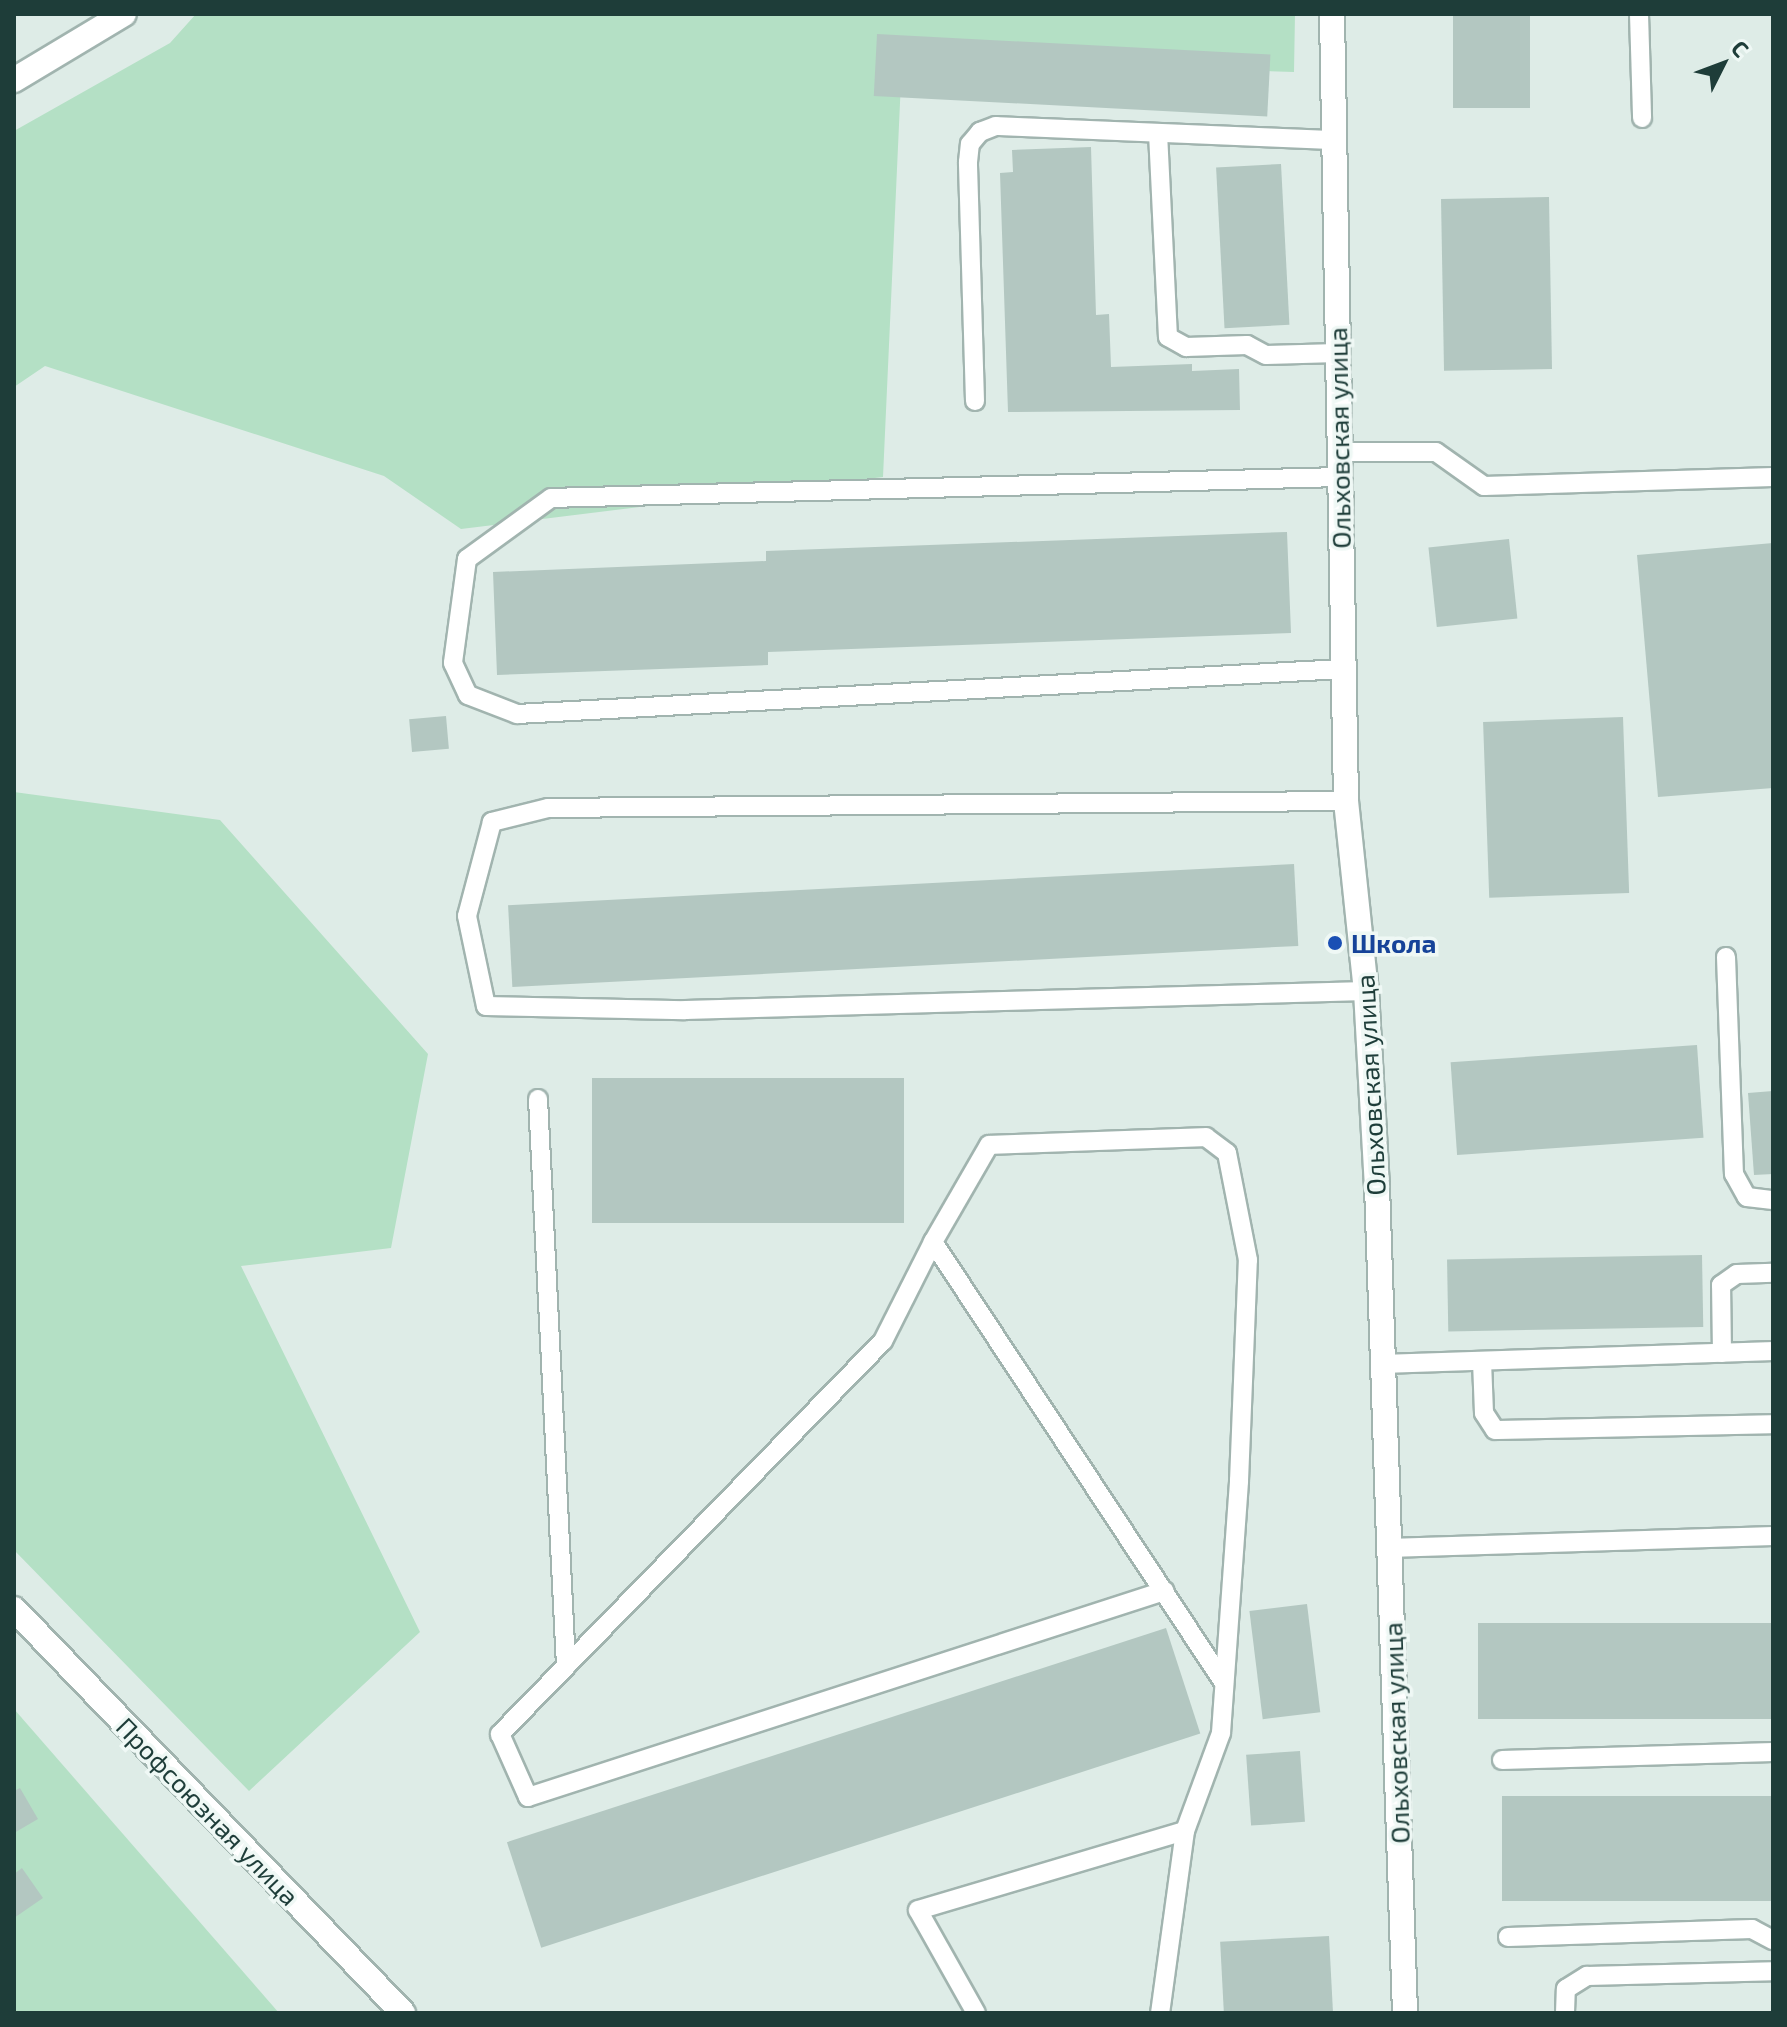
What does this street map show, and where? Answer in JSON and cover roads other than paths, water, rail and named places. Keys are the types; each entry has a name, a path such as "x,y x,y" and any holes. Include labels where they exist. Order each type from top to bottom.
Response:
{"street":[{"name":"Ольховская улица","path":"1332,14 1346,801 1366,991 1383,1364 1405,2013"},
{"path":"14,80 122,15"},
{"name":"Профсоюзная улица","path":"14,1609 403,2013"}],"lane":[{"path":"1639,14 1642,118"},
{"path":"975,401 970,144 980,132 996,126 1334,140"},
{"path":"1158,133 1168,337 1186,347 1247,345 1266,355 1338,353"},
{"path":"1340,452 1436,452 1484,486 1773,477"},
{"path":"1340,477 551,498 467,559 453,663 468,695 517,714 1343,669"},
{"path":"1346,801 548,808 492,822 467,916 486,1006 685,1010 1366,991"},
{"path":"1726,957 1734,1174 1747,1197 1773,1200"},
{"path":"538,1099 566,1666"},
{"path":"1160,2013 1185,1831 1221,1733 1248,1260 1227,1153 1206,1137 989,1145 933,1242 883,1341 500,1734 528,1797 1164,1591"},
{"path":"933,1242 1224,1683"},
{"path":"1722,1353 1721,1285 1737,1274 1773,1273"},
{"path":"1383,1364 1773,1351"},
{"path":"1482,1361 1484,1413 1495,1430 1773,1424"},
{"path":"1389,1548 1773,1536"},
{"path":"1502,1760 1773,1752"},
{"path":"976,2013 918,1910 1185,1831"},
{"path":"1508,1937 1752,1929 1773,1940"},
{"path":"1565,2013 1566,1989 1587,1976 1773,1971"}],"place":[{"name":"Школа","path":"1335,943"}]}
